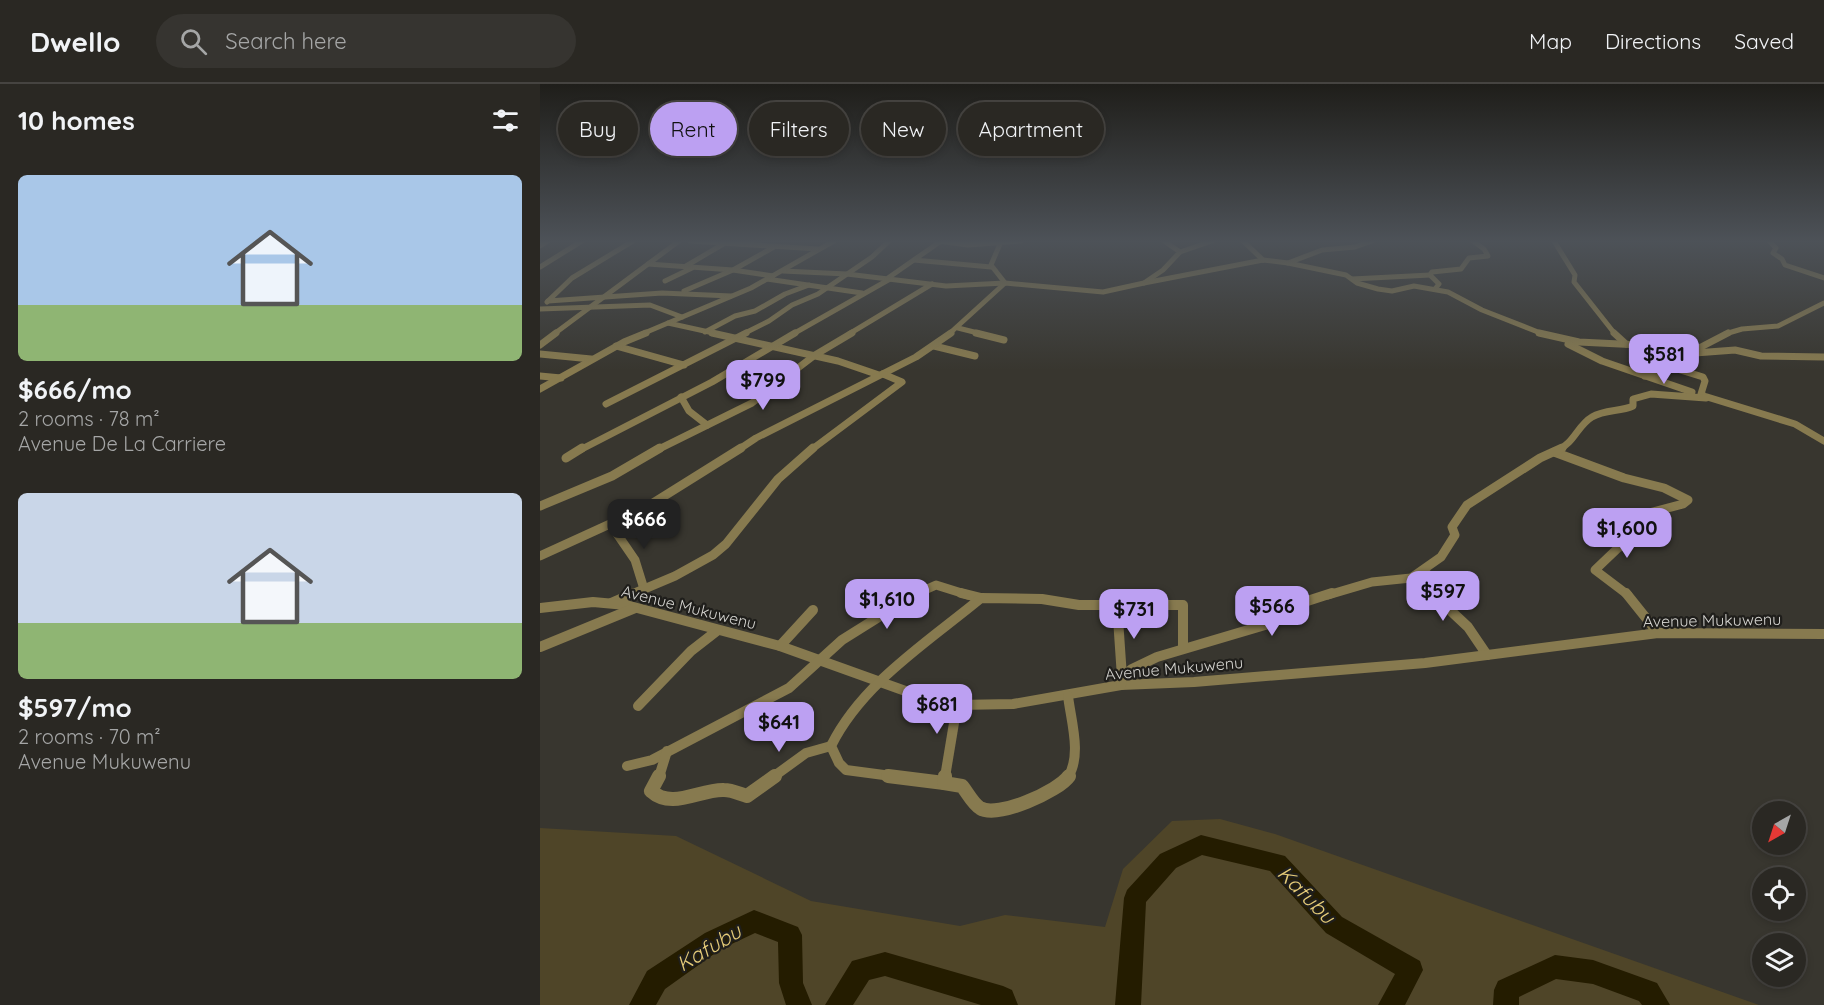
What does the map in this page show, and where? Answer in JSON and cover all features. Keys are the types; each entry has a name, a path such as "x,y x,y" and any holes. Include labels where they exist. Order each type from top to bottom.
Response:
{"street":[{"path":"540,308 566,284"},
{"path":"540,345 621,284"},
{"path":"681,292 700,284"},
{"path":"540,389 616,346 757,284"},
{"path":"803,284 862,293"},
{"path":"606,404 769,321 792,305 816,296 831,284"},
{"path":"566,458 771,347 879,284"},
{"path":"540,506 612,476 767,394 815,355 932,284"},
{"path":"540,556 611,525 667,496 756,438 934,346 958,328 1004,284"},
{"path":"1016,284 1103,292 1144,284"},
{"path":"1360,284 1385,290 1414,286 1448,292 1482,310 1558,339 1602,361 1708,398 1795,424 1824,441"},
{"path":"1435,289 1439,284"},
{"path":"1576,284 1590,296 1614,335 1626,344"},
{"path":"705,332 735,316 755,311 785,294 809,285"},
{"path":"548,301 681,292 732,296"},
{"path":"1645,376 1661,373 1669,365 1730,332 1778,326 1824,303"},
{"path":"540,308 656,306 682,317"},
{"path":"611,603 698,564 726,544 765,494 800,458 902,382 815,355 732,339 668,323"},
{"path":"958,328 1004,339"},
{"path":"1558,339 1640,345 1655,351 1669,365 1703,377 1705,381 1701,394 1708,398"},
{"path":"616,346 684,365"},
{"path":"934,346 975,356"},
{"path":"1692,354 1735,350 1761,356 1824,357"},
{"path":"540,354 592,359"},
{"path":"540,376 561,378"},
{"path":"1122,681 1142,664 1183,648 1266,625 1295,605 1313,602 1342,589 1372,582 1407,580 1441,557 1456,533 1452,526 1467,505 1506,478 1567,446 1590,418 1608,410 1627,409 1633,406 1633,399 1638,397 1664,394 1708,398"},
{"path":"681,397 689,411 707,425"},
{"path":"1554,452 1624,478 1664,488 1688,500 1687,503 1649,513 1646,521 1634,533 1633,541 1618,548 1595,570 1599,576 1614,583 1624,592 1658,633"},
{"path":"611,525 635,561 644,589"},
{"path":"1423,570 1453,598 1452,612 1468,627 1487,655"},
{"path":"627,766 649,761 789,688 818,659 842,640 929,587 940,585 955,592 981,598 1042,599 1079,605 1184,606 1183,648"},
{"path":"667,751 659,777 651,791 655,796 684,799 721,790 747,796 806,753 831,746 841,726 880,681 981,598"},
{"name":"Avenue Mukuwenu","path":"540,608 593,602 636,608 780,646 911,693 957,705 1013,704 1068,696 1122,681 1194,682 1390,666 1658,633 1824,634"},
{"path":"1117,604 1122,681"},
{"path":"540,647 636,608"},
{"path":"780,646 813,609"},
{"path":"638,706 691,651 718,630"},
{"path":"831,746 839,763 846,770 962,786 979,808 989,811 1002,810 1051,791 1064,783 1072,770 1074,742 1068,696"},
{"path":"944,783 957,705"}],"shaded area":[{"path":"1220,819 1275,834 1759,1005 540,1005 540,828 676,836 811,901 960,926 1005,915 1105,927 1123,869 1172,821"}],"waterway":[{"name":"Kafubu","path":"1128,1005 1135,898 1168,861 1201,845 1277,863 1334,925 1411,970 1391,1005"},
{"name":"Kafubu","path":"642,1005 656,980 713,941 754,921 790,935 791,983 799,1005"},
{"name":"Kafubu","path":"838,1005 861,970 885,964 1003,999 1005,1005"},
{"name":"Kafubu","path":"1506,1005 1507,990 1555,967 1593,972 1648,992 1657,1005"}]}
